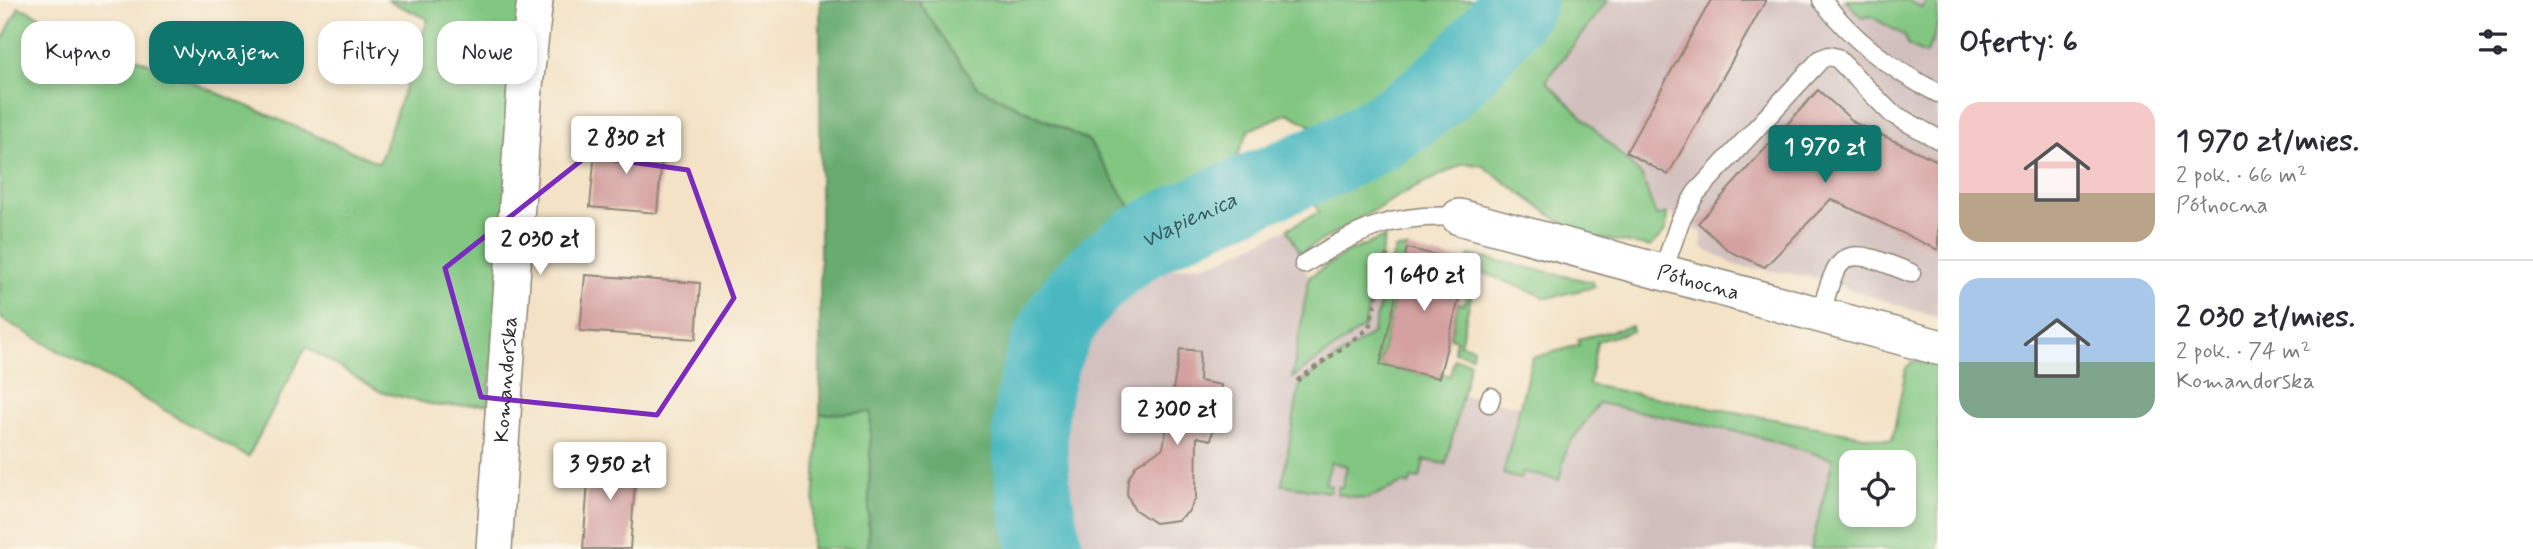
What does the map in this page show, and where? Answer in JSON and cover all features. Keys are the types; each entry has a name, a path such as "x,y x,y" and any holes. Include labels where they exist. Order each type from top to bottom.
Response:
{"street":[{"name":"Komandorska","path":"494,549 524,100 535,0"},
{"name":"Północna","path":"1459,217 1938,347"}],"lane":[{"path":"1822,0 1848,33 1883,61 1936,88"},
{"path":"1663,271 1680,221 1696,193 1821,60 1829,56 1837,58 1891,113 1938,139"},
{"path":"1304,264 1336,244 1396,219 1422,215 1459,217"},
{"path":"1821,314 1835,270 1855,254 1864,254 1911,273"}],"path":[{"path":"1297,381 1369,328 1396,219"}],"highlighted area":[{"path":"587,156 688,170 734,298 657,415 481,397 445,268"}],"shaded area":[{"path":"1608,0 1938,0 1938,318 1813,277 1738,266 1702,248 1702,233 1668,213 1657,216 1642,176 1546,81"},
{"path":"1287,229 1309,277 1395,300 1407,248 1468,263 1438,390 1581,418 1589,385 1892,441 1906,368 1938,549 1058,549 1043,475 1044,418 1064,344 1085,314 1139,263 1150,268 1168,270 1216,262"}],"green space":[{"path":"387,0 525,0 523,21 437,21 437,84 517,84 488,404 438,406 381,392 306,347 248,457 0,318 0,44 19,7 51,21 21,21 21,84 135,84 135,57 149,63 149,84 197,84 379,163 406,84 423,84 423,34 428,19"},
{"path":"820,0 917,0 977,87 1089,141 1142,225 1098,253 1068,282 1049,306 1023,359 1012,416 1012,448 1015,490 1032,549 868,549 871,412 820,414"},
{"path":"917,0 1496,0 1440,57 1387,97 1361,113 1337,123 1317,127 1288,113 1249,130 1229,175 1142,225 1089,141 977,87"},
{"path":"1540,0 1608,0 1546,81 1642,176 1656,216 1667,213 1666,230 1651,247 1592,237 1556,219 1483,166 1465,163 1406,192 1300,253 1287,229 1319,212 1308,193 1458,111 1492,77"},
{"path":"1846,0 1907,0 1922,8 1926,0 1938,0 1933,41 1925,54 1907,45 1905,36 1870,16 1862,18"},
{"path":"1385,237 1364,327 1292,378 1309,277 1348,252"},
{"path":"1407,248 1380,365 1439,378 1441,373 1450,376 1454,359 1470,362 1446,464 1424,460 1420,479 1412,478 1409,485 1403,483 1366,499 1337,494 1338,487 1342,487 1347,466 1331,462 1325,484 1331,485 1330,492 1282,485 1300,383 1372,334 1395,249"},
{"path":"1470,255 1592,282 1595,287 1547,298 1477,270 1460,344 1473,348 1472,356 1454,352 1456,339 1450,337 1458,303 1464,304 1473,264 1468,263"},
{"path":"1632,326 1633,331 1597,341 1589,385 1892,441 1906,368 1913,361 1938,365 1938,549 1811,549 1833,459 1752,435 1599,403 1567,447 1559,480 1523,472 1520,479 1503,474 1532,358 1579,345 1578,339"},
{"path":"871,412 868,549 811,549 820,414"}],"building":[{"path":"1711,0 1766,0 1668,175 1626,152"},
{"path":"1818,90 1855,123 1938,161 1938,250 1831,199 1765,267 1729,251 1698,223"},
{"path":"596,139 663,145 657,213 590,207"},
{"path":"1407,248 1468,263 1439,378 1380,365"},
{"path":"585,275 700,283 696,339 580,331"},
{"path":"1180,349 1200,351 1199,381 1221,385 1211,440 1197,437 1196,498 1188,512 1178,520 1155,523 1134,509 1127,494 1128,479 1136,465 1163,448"},
{"path":"590,454 637,458 630,549 583,549"}],"waterway":[{"name":"Wapienica","path":"1046,549 1036,502 1031,456 1032,413 1039,371 1054,333 1078,297 1109,265 1151,237 1343,152 1404,117 1467,63 1519,0"}]}
